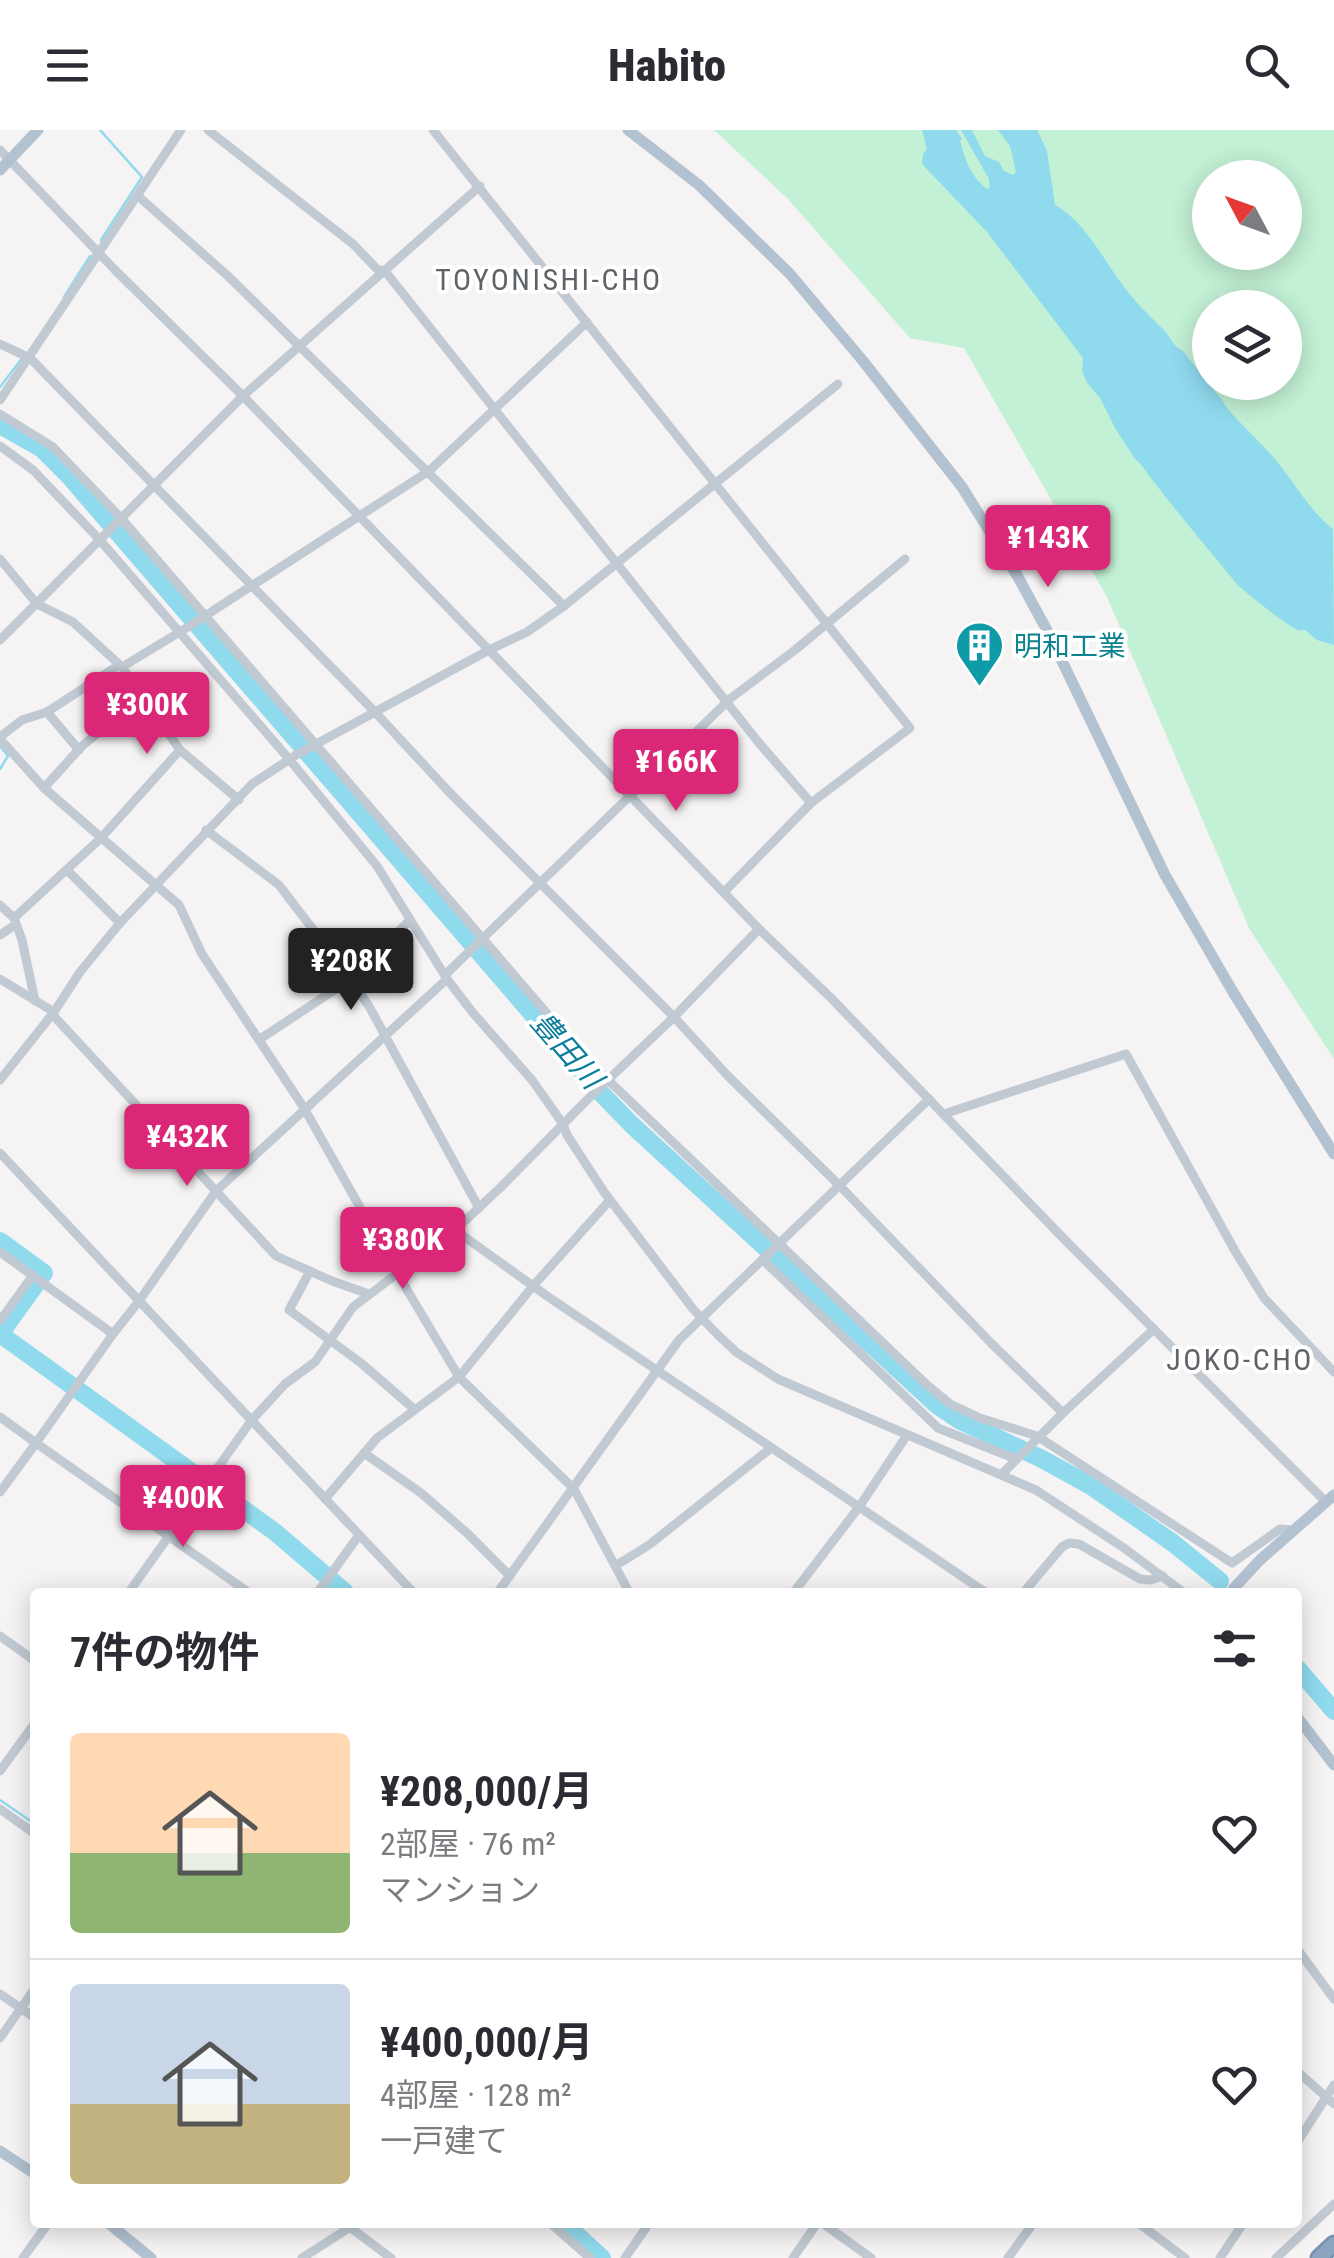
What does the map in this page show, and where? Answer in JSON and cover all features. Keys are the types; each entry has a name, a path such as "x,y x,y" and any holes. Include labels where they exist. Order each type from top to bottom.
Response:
{"highway":[{"path":"1319,2258 1334,2244"}],"main road":[{"path":"3,160 38,130"},
{"path":"628,130 699,185 790,274 863,360 962,488 1018,577 1048,634 1165,876 1334,1154"},
{"path":"1234,1588 1330,1498"},
{"path":"1302,1723 1334,1765"},
{"path":"0,2151 30,2171"},
{"path":"114,2228 151,2258"}],"street":[{"path":"0,400 181,130"},
{"path":"208,130 354,244 377,269 385,271 811,803"},
{"path":"433,130 910,728 811,803 724,892"},
{"path":"3,160 243,396 1154,1330 1330,1498"},
{"path":"0,640 243,396 480,186"},
{"path":"138,196 229,278 564,606"},
{"path":"588,322 429,472 184,630 47,712 22,720 0,738 44,788 179,906 209,967 304,1108 459,1377 574,1490 627,1588"},
{"path":"0,344 26,356 376,712 451,794 1063,1413"},
{"path":"0,1080 120,923 252,784 292,757 527,632 838,384"},
{"path":"0,414 53,447 120,520 606,1082 926,1384 950,1404 1035,1439 1232,1564 1280,1528 1293,1530"},
{"path":"0,446 33,470 103,536 292,757 376,866 446,977 532,1080 610,1200 701,1318 736,1352 778,1379 1002,1474 1064,1507 1177,1588"},
{"path":"0,1492 216,1191 386,1036 728,702 905,559"},
{"path":"0,560 37,604 73,622 120,666 180,750 239,800"},
{"path":"44,788 79,750 142,697"},
{"path":"47,712 79,750"},
{"path":"0,935 101,838 180,750"},
{"path":"206,830 278,886 351,979 478,1208"},
{"path":"66,870 120,923"},
{"path":"0,904 14,921 22,940 35,1000"},
{"path":"260,1039 351,979 410,920"},
{"path":"132,1588 251,1421 285,1384 315,1362 353,1307 455,1230 759,929"},
{"path":"1,981 52,1013 276,1256 369,1294"},
{"path":"944,1114 1126,1054 1264,1298 1334,1372"},
{"path":"501,1588 680,1340 929,1099"},
{"path":"0,1153 409,1588"},
{"path":"325,1499 377,1438 459,1377 532,1286 610,1200"},
{"path":"455,1230 656,1371 979,1588"},
{"path":"0,1252 114,1334"},
{"path":"764,1259 938,1428 1017,1457"},
{"path":"310,1271 289,1310 414,1409"},
{"path":"0,1321 33,1275"},
{"path":"1002,1474 1154,1330"},
{"path":"0,1417 242,1588"},
{"path":"797,1588 859,1507 907,1434"},
{"path":"615,1566 649,1546 771,1448"},
{"path":"364,1453 422,1494 510,1576"},
{"path":"321,1588 359,1535"},
{"path":"1027,1588 1068,1543 1079,1544 1140,1579 1163,1576"},
{"path":"0,1636 30,1658"},
{"path":"0,1771 30,1730"},
{"path":"0,1809 30,1830"},
{"path":"1302,1956 1334,2000"},
{"path":"0,1994 30,2014"},
{"path":"0,2038 30,1995"},
{"path":"1302,2076 1330,2100"},
{"path":"1302,2135 1330,2100 1334,2084"},
{"path":"1276,2258 1334,2204"},
{"path":"23,2258 45,2228"},
{"path":"302,2258 343,2228"},
{"path":"353,2228 391,2258"},
{"path":"556,2228 590,2258"},
{"path":"626,2258 646,2228"},
{"path":"793,2258 816,2228"},
{"path":"828,2228 871,2258"},
{"path":"1008,2258 1030,2228"},
{"path":"1145,2228 1185,2258"},
{"path":"1220,2258 1240,2228"}],"green space":[{"path":"714,130 1334,130 1334,1059 1249,928 1107,597 964,348 910,338 788,199"}],"water":[{"path":"922,130 956,130 969,168 987,189 989,179 961,130 972,130 985,156 1013,175 1016,172 1010,146 998,130 1037,130 1047,151 1055,205 1085,231 1134,299 1192,363 1192,400 1221,400 1333,529 1334,645 1293,628 1240,587 1187,523 1115,428 1100,398 1087,383 1082,371 1083,358 987,232 922,164 927,149"}],"waterway":[{"path":"100,130 142,177 101,240"},
{"path":"64,297 90,256"},
{"path":"0,387 23,357"},
{"name":"豊田川","path":"0,425 42,449 69,476 632,1125 938,1406 1091,1486 1220,1581"},
{"path":"0,746 8,756 0,769"},
{"path":"0,1241 44,1273 0,1334 275,1532 324,1574"},
{"path":"331,1580 340,1588"},
{"name":"豊田川","path":"1302,1674 1334,1711"},
{"path":"0,1800 30,1821"},
{"path":"570,2228 602,2258"}],"place":[{"name":"明和工業","path":"979,688"}],"district":[{"name":"TOYONISHI-CHO","path":"549,279"},
{"name":"JOKO-CHO","path":"1240,1359"}]}
